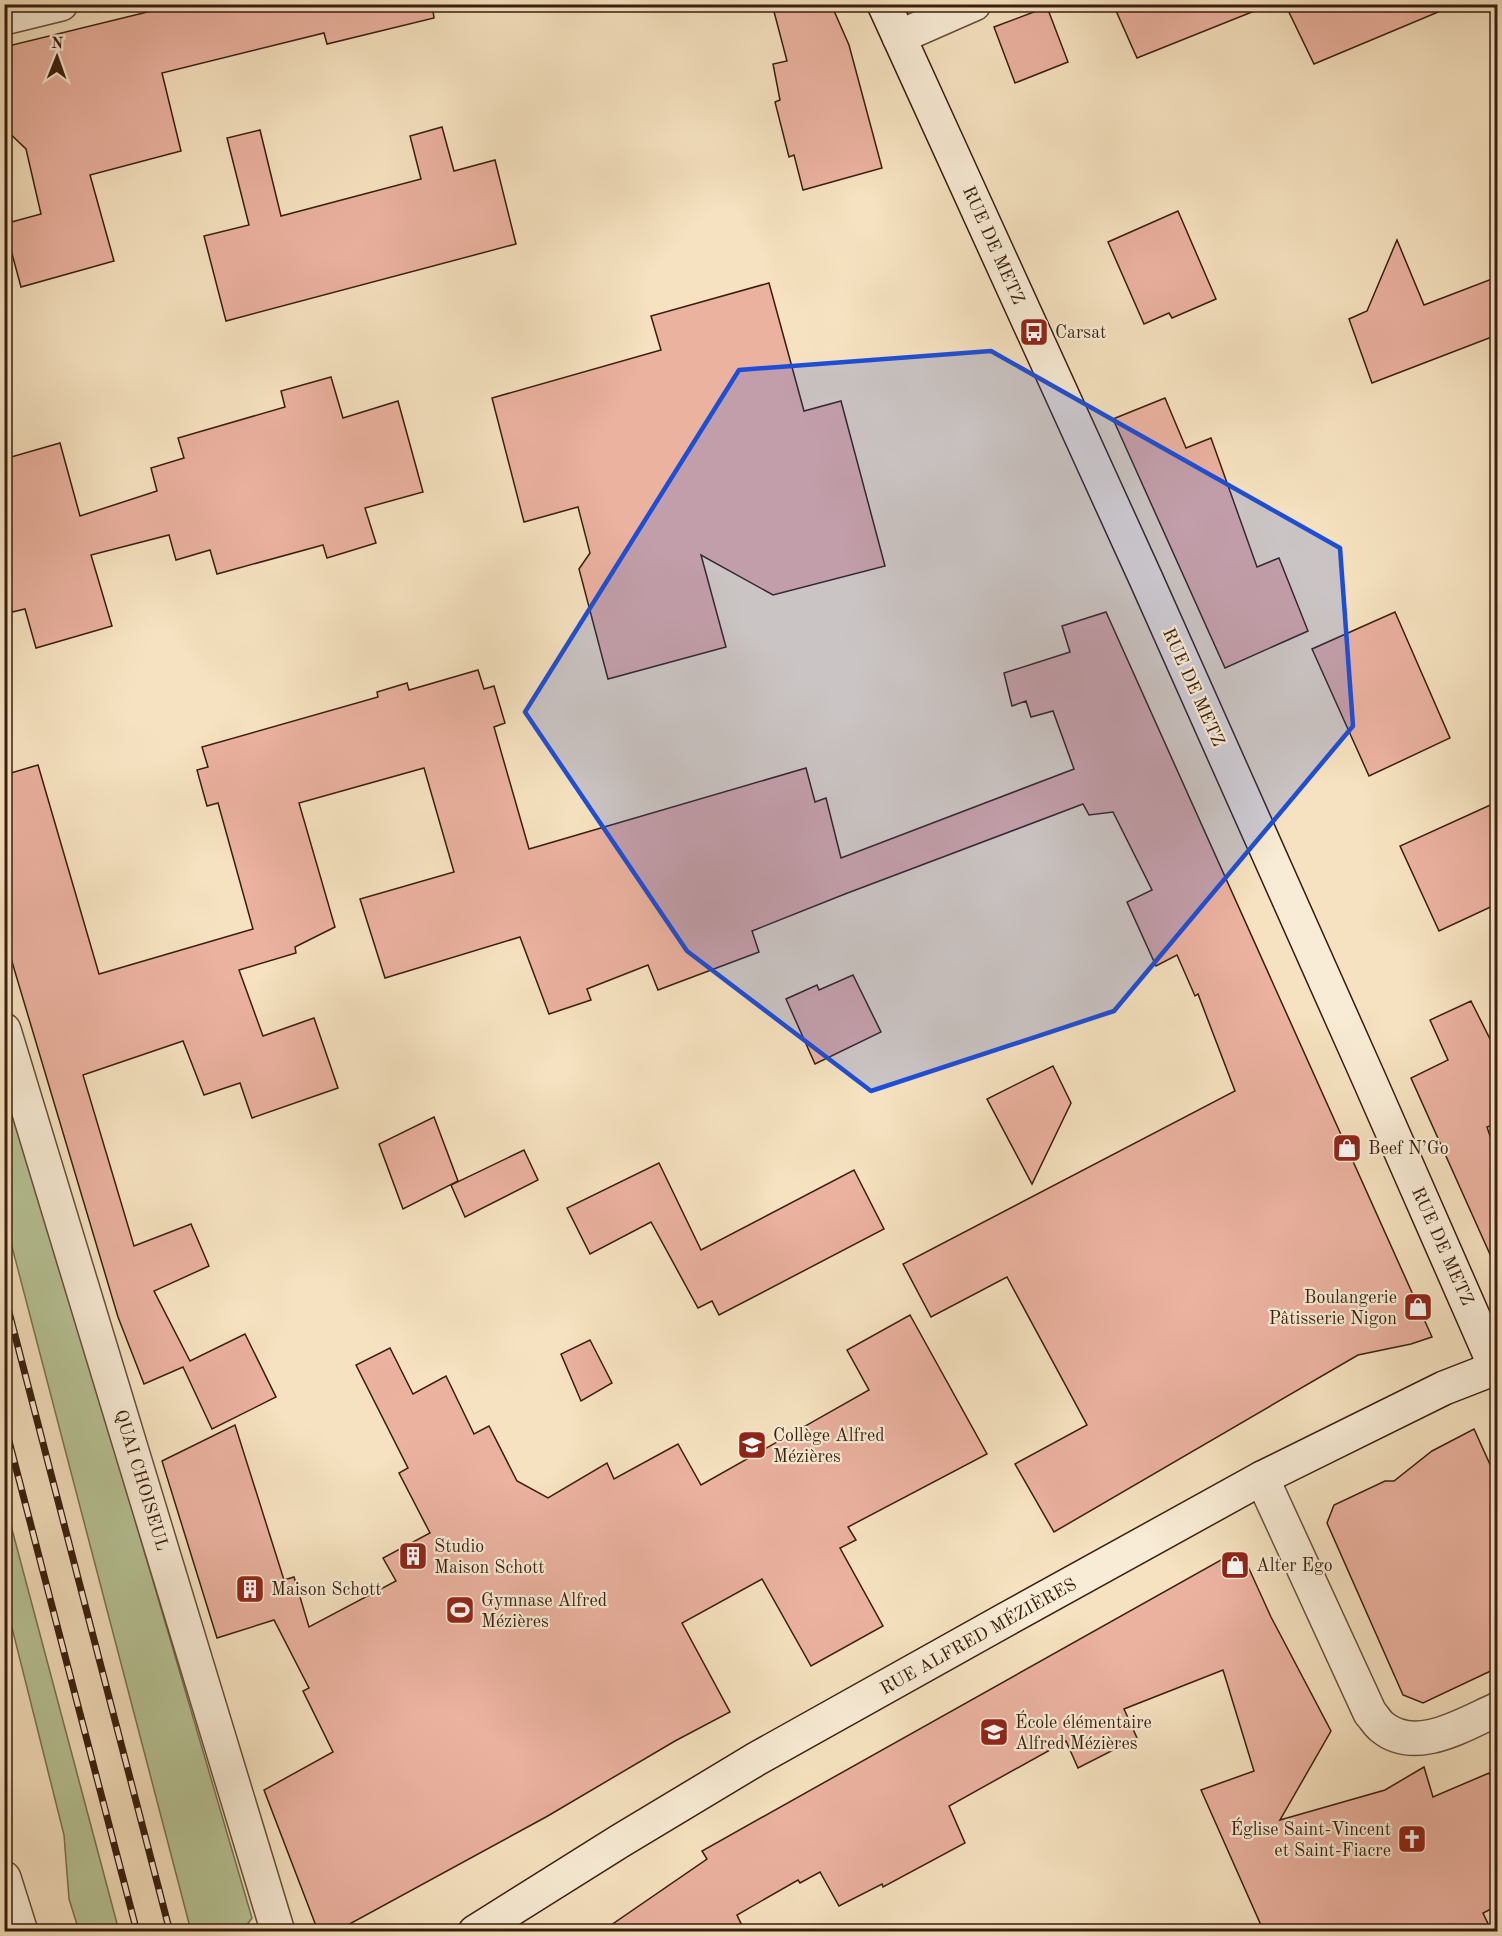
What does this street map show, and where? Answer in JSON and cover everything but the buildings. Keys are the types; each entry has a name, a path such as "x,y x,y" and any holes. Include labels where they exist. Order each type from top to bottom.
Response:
{"main road":[{"path":"4,18 61,4"},
{"name":"RUE DE METZ","path":"884,4 1146,579 1497,1369"},
{"path":"899,37 974,4"},
{"name":"QUAI CHOISEUL","path":"4,1030 278,1932"},
{"name":"RUE ALFRED MÉZIÈRES","path":"475,1932 758,1758 1262,1478 1444,1388 1497,1369"},
{"path":"1262,1478 1370,1713 1382,1727 1398,1736 1416,1738 1438,1735 1497,1709"},
{"path":"4,1878 21,1932"}],"highlighted area":[{"path":"991,351 1340,548 1353,726 1114,1011 871,1091 687,951 525,712 739,370"}],"green space":[{"path":"4,1074 252,1918 242,1931 191,1931 5,1220"},
{"path":"4,1503 119,1931 79,1931 69,1899 64,1835 5,1600"}],"railway":[{"path":"4,1293 170,1932"},
{"path":"4,1422 137,1932"}],"place":[{"name":"Carsat","path":"1034,332"},
{"name":"Beef N’Go","path":"1347,1148"},
{"name":"Boulangerie Pâtisserie Nigon","path":"1418,1307"},
{"name":"Collège Alfred Mézières","path":"752,1445"},
{"name":"Studio Maison Schott","path":"413,1556"},
{"name":"Alter Ego","path":"1235,1565"},
{"name":"Maison Schott","path":"250,1589"},
{"name":"Gymnase Alfred Mézières","path":"460,1610"},
{"name":"École élémentaire Alfred Mézières","path":"994,1732"},
{"name":"Église Saint-Vincent et Saint-Fiacre","path":"1412,1839"}]}
